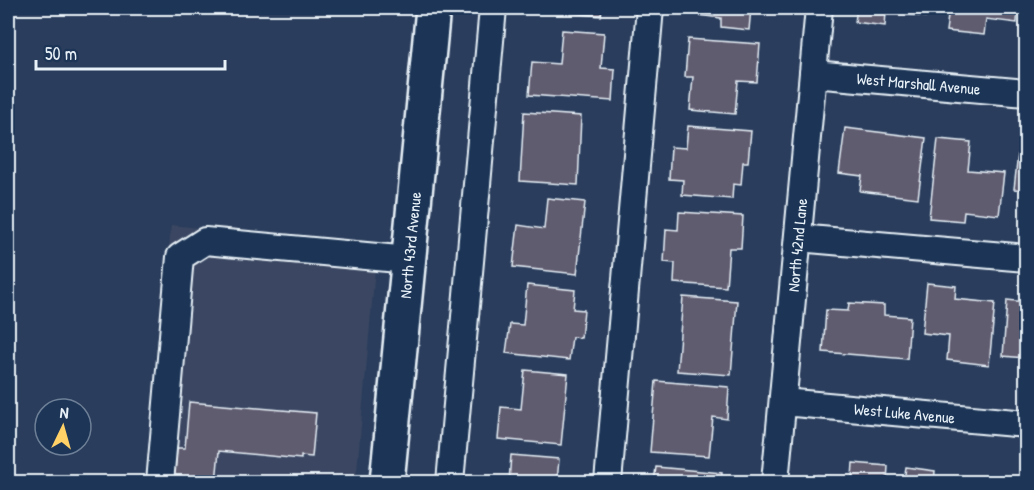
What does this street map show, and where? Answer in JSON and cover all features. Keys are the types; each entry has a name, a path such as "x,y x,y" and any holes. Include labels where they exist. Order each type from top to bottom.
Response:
{"main road":[{"name":"North 43rd Avenue","path":"387,483 433,8"}],"street":[{"path":"450,483 493,8"},
{"path":"608,483 650,8"},
{"name":"North 42nd Lane","path":"775,483 819,8"},
{"name":"West Marshall Avenue","path":"813,74 1026,93"},
{"path":"798,238 1026,258"},
{"path":"160,483 180,257 205,241 408,260"},
{"name":"West Luke Avenue","path":"783,402 1026,424"}],"shaded area":[{"path":"171,225 377,247 356,482 149,482"}],"building":[{"path":"537,8 602,8 601,16 537,10"},
{"path":"699,8 751,8 749,30 721,27 721,18 698,15"},
{"path":"857,8 928,8 927,17 886,12 885,26 855,22"},
{"path":"949,8 1018,8 1017,23 986,19 984,35 946,31"},
{"path":"562,30 604,33 601,68 615,69 613,101 529,95 532,62 559,64"},
{"path":"688,39 760,44 757,82 738,81 735,114 690,110 693,77 685,77"},
{"path":"524,112 581,116 578,185 520,181"},
{"path":"688,126 751,131 748,162 743,162 741,185 733,184 732,199 682,195 683,180 669,179 671,147 686,148"},
{"path":"845,128 926,138 918,198 860,191 862,176 839,173"},
{"path":"938,139 971,142 968,170 1004,173 999,215 964,211 963,221 929,218"},
{"path":"1019,145 1026,146 1026,190 1014,189"},
{"path":"547,198 585,202 577,274 513,267 518,225 544,229"},
{"path":"679,212 743,216 741,248 729,248 726,287 674,283 675,263 664,262 666,229 678,230"},
{"path":"927,283 956,286 955,299 995,303 989,365 947,360 949,336 922,333"},
{"path":"527,285 575,290 573,309 584,310 581,338 572,337 569,360 506,353 510,324 523,325"},
{"path":"683,297 737,301 731,375 677,371"},
{"path":"1007,300 1026,302 1026,358 1003,356"},
{"path":"849,303 884,305 884,315 910,317 907,359 823,352 826,310 848,311"},
{"path":"525,370 568,374 561,445 498,439 501,407 521,409"},
{"path":"656,381 729,387 727,419 713,417 709,456 650,452"},
{"path":"189,402 316,413 312,457 301,456 301,459 219,451 216,482 174,482 177,448 185,448"},
{"path":"511,455 559,459 557,482 509,482"},
{"path":"853,463 888,466 887,482 817,482 817,475 852,478"},
{"path":"656,467 722,473 721,482 654,482"},
{"path":"906,467 935,471 934,482 904,482"}]}
